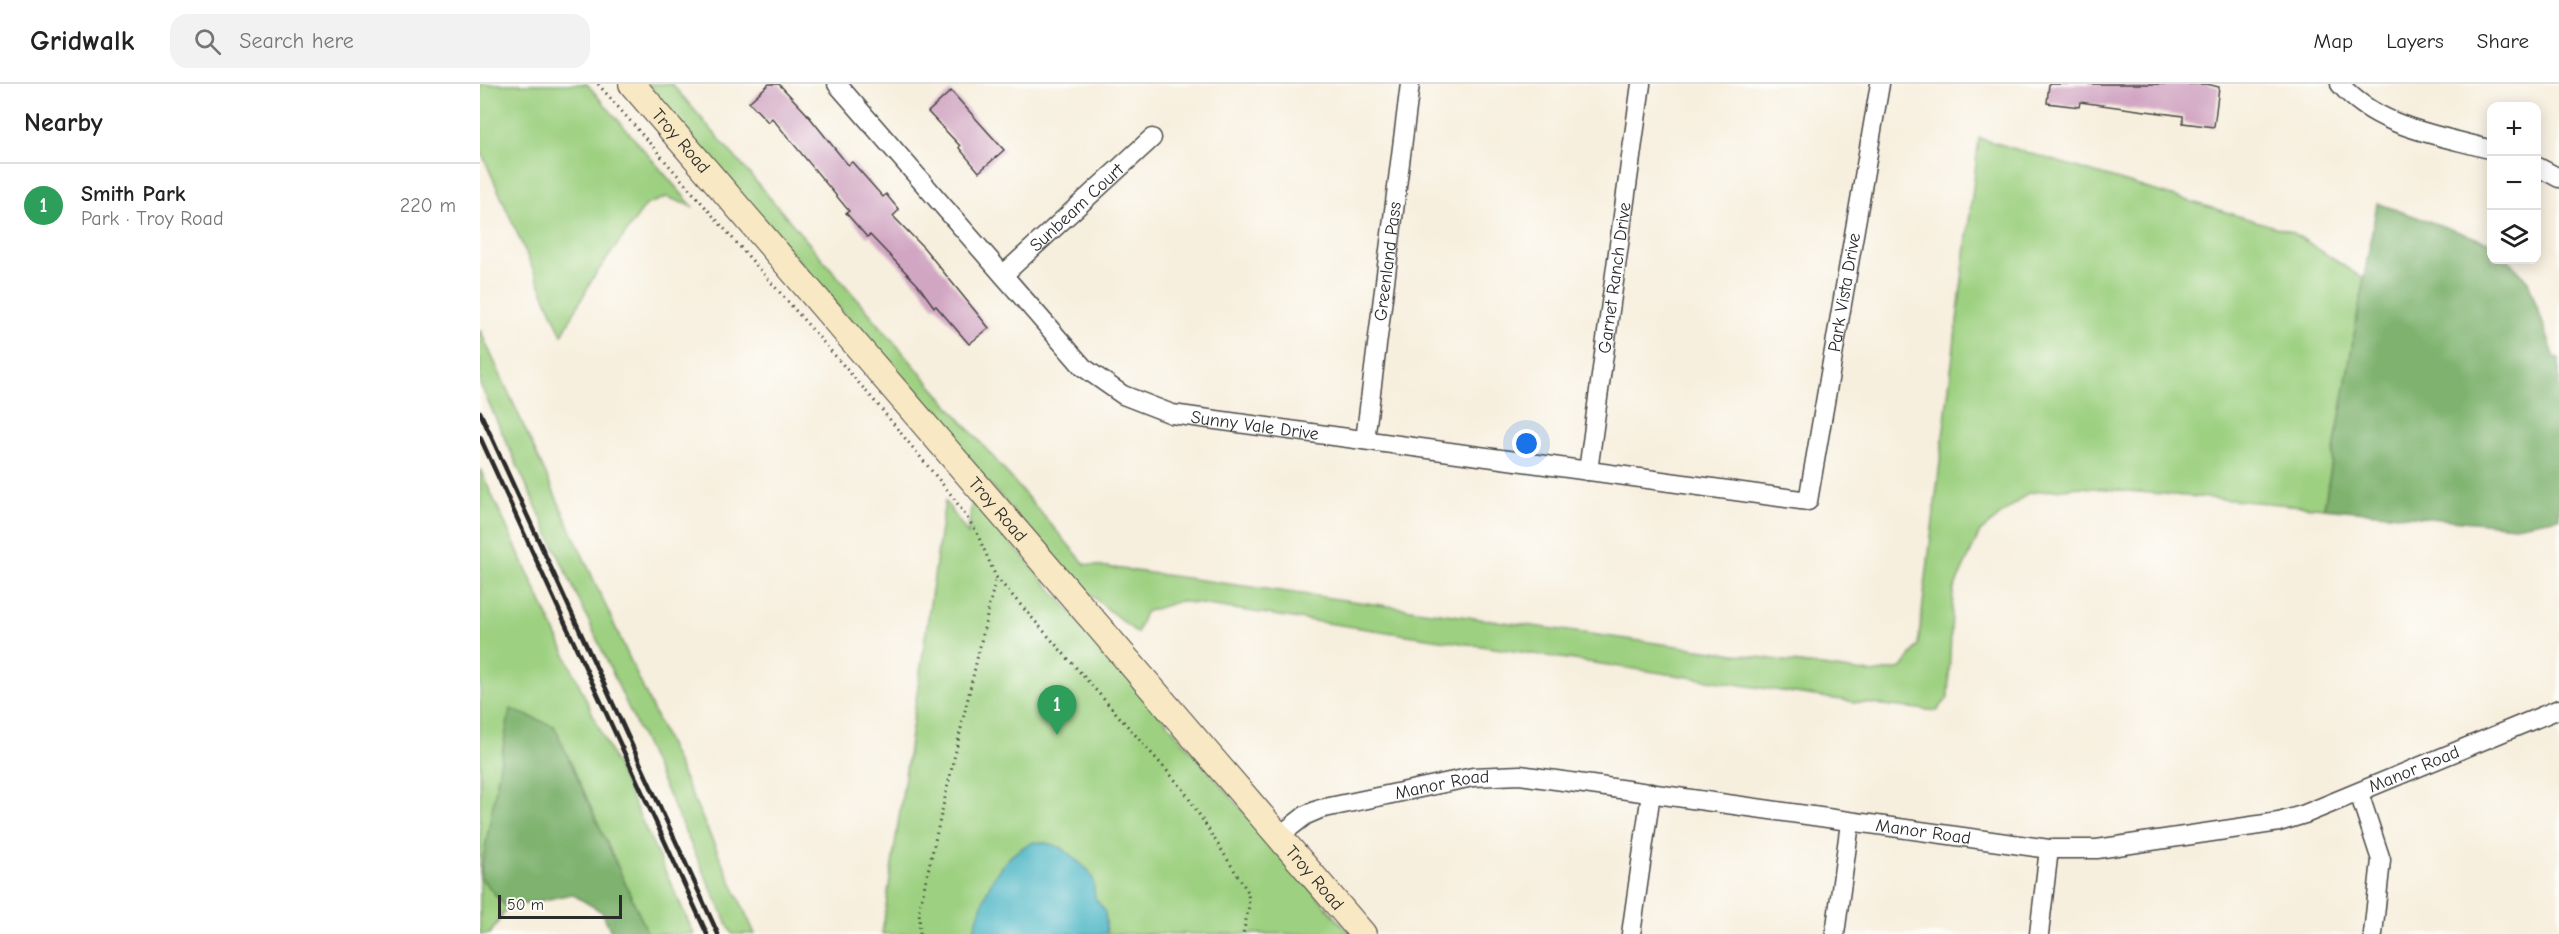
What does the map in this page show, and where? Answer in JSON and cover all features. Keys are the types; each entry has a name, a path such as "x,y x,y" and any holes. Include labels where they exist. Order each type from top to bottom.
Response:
{"street":[{"name":"Troy Road","path":"632,84 1363,934"},
{"name":"Sunny Vale Drive","path":"837,84 1083,367 1123,395 1172,414 1808,501"},
{"name":"Greenland Pass","path":"1365,440 1410,84"},
{"name":"Garnet Ranch Drive","path":"1588,471 1641,84"},
{"name":"Park Vista Drive","path":"1808,501 1880,84"},
{"path":"2340,84 2363,105 2388,119 2487,149"},
{"name":"Sunbeam Court","path":"1003,275 1152,138"},
{"path":"2541,169 2559,178"},
{"name":"Manor Road","path":"1280,836 1306,815 1320,809 1473,777 1520,774 1850,823 2049,849 2097,849 2280,822 2359,793 2559,709"},
{"path":"1630,934 1651,793"},
{"path":"2359,793 2381,860 2373,934"},
{"path":"1835,934 1850,823"},
{"path":"2039,934 2049,849"}],"path":[{"path":"598,84 878,405 946,488 976,531 996,577 1184,789 1248,892 1249,906 1243,934"},
{"path":"920,934 919,910 996,577"}],"green space":[{"path":"480,84 587,84 693,207 667,197 646,205 593,278 562,335 480,149"},
{"path":"647,84 672,84 1085,564 1872,673 1902,668 1918,645 1979,138 2292,232 2364,279 2324,508 2080,487 2028,493 1980,532 1953,591 1948,698 1937,711 1855,702 1180,601 1145,612 1137,633 1071,579"},
{"path":"2377,203 2487,242 2487,264 2512,264 2528,281 2555,358 2559,359 2559,518 2515,526 2324,508"},
{"path":"480,330 755,934 732,934 480,384"},
{"path":"480,469 694,934 648,934 554,726 480,877"},
{"path":"972,498 1350,934 882,934 945,501 968,534"},
{"path":"510,709 554,726 648,934 612,934 602,912 572,894 507,908 480,877"},
{"path":"480,877 507,908 490,934 480,934"}],"water":[{"path":"1034,842 1062,848 1089,871 1093,879 1095,898 1105,911 1107,934 973,934 986,893 1000,868 1009,858"}],"building":[{"path":"769,84 779,84 807,114 848,165 852,162 883,197 886,194 899,210 893,216 924,248 989,328 969,344 936,306 934,307 918,285 870,235 867,237 846,213 849,211 772,118 768,122 749,102"},
{"path":"2049,84 2207,84 2219,87 2214,127 2183,123 2183,116 2080,102 2079,107 2047,103"},
{"path":"951,91 1004,150 979,172 959,148 960,146 928,112"}],"railway":[{"path":"480,412 718,934"},
{"path":"480,437 707,934"}],"place":[{"name":"Smith Park","path":"1057,735"}]}
